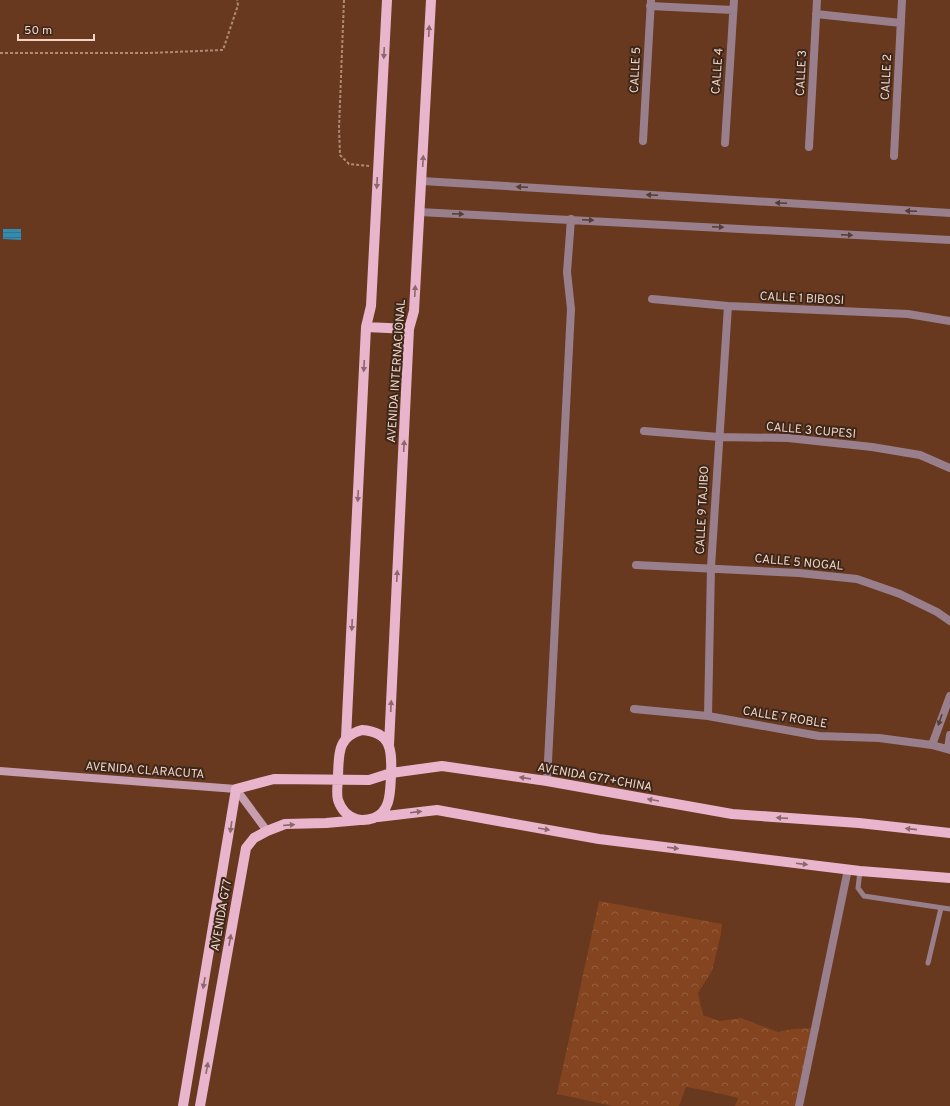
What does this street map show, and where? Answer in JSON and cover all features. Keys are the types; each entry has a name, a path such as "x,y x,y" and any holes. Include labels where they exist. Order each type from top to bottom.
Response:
{"main road":[{"path":"346,738 366,327 371,306 387,0"},
{"name":"AVENIDA INTERNACIONAL","path":"389,745 410,329 414,311 431,0"},
{"path":"366,327 410,329"},
{"path":"360,820 348,815 339,805 337,796 339,754 341,745 353,732 362,730 371,730 385,738 392,752 388,803 378,817"},
{"name":"AVENIDA G77+CHINA","path":"236,789 274,779 369,780 391,773 442,766 547,782 732,814 859,823 950,833"},
{"name":"AVENIDA G77","path":"183,1106 236,789"},
{"path":"378,817 437,810 599,839 860,871 950,878"},
{"name":"AVENIDA G77","path":"200,1106 246,848 254,838 285,824 369,820 378,817"}],"street":[{"name":"CALLE 4","path":"725,143 734,0"},
{"name":"CALLE 3","path":"809,147 817,0"},
{"name":"CALLE 2","path":"894,156 902,0"},
{"path":"650,3 733,10"},
{"name":"CALLE 5","path":"643,141 650,3"},
{"path":"816,14 901,23"},
{"path":"422,181 950,213"},
{"path":"419,212 950,240"},
{"path":"547,782 571,309 567,272 571,219"},
{"name":"CALLE 1 BIBOSI","path":"652,299 728,306 908,314 950,321"},
{"name":"CALLE 9 TAJIBO","path":"708,716 711,567 728,306"},
{"name":"CALLE 3 CUPESI","path":"644,431 719,437 788,438 872,447 920,455 950,468"},
{"name":"CALLE 5 NOGAL","path":"636,565 711,567 799,573 857,579 900,594 937,612 950,621"},
{"path":"932,745 950,696"},
{"name":"CALLE 7 ROBLE","path":"634,709 708,716 819,736 879,738 932,745 949,749"},
{"path":"949,749 950,735"},
{"name":"AVENIDA CLARACUTA","path":"0,771 236,789"},
{"path":"236,789 267,831"},
{"path":"799,1106 848,869"}],"lane":[{"path":"860,871 858,888 864,896 950,909"},
{"path":"928,963 940,908"}],"path":[{"path":"0,54 149,53 223,50 238,5 237,0"},
{"path":"344,0 339,128 340,155 349,164 378,167"}],"green space":[{"path":"599,901 722,924 712,971 698,993 703,1015 719,1021 741,1018 778,1032 793,1029 816,1028 799,1106 735,1106 738,1098 686,1087 679,1106 613,1106 557,1094"}],"water":[{"path":"3,229 21,229 21,240 3,239"}]}
